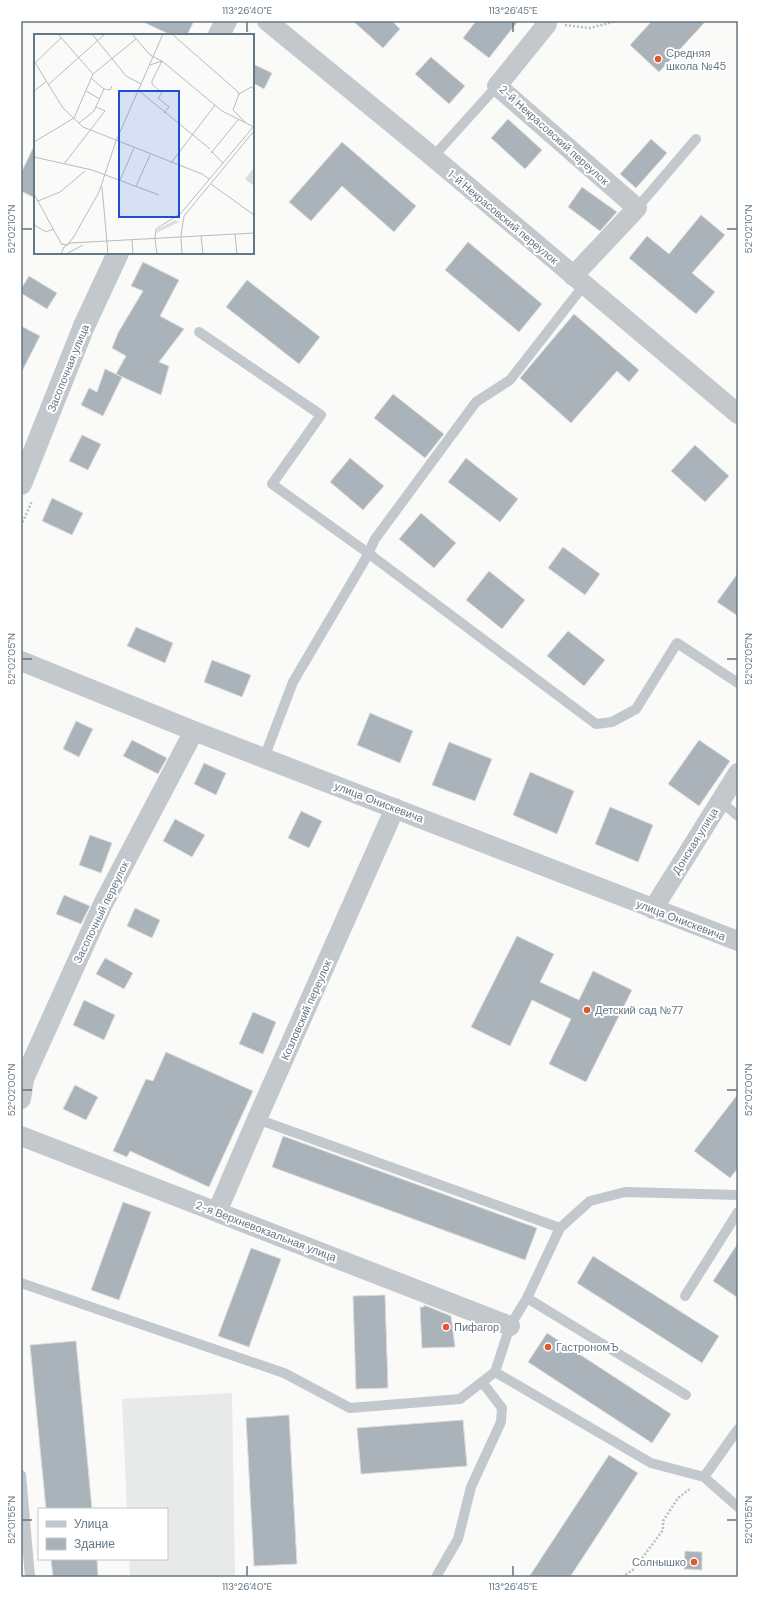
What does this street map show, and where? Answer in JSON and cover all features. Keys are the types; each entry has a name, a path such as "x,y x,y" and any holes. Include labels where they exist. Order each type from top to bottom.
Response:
{"street":[{"path":"220,34 226,21"},
{"name":"1-й Некрасовский переулок","path":"267,21 433,157 738,414"},
{"name":"2-й Некрасовский переулок","path":"545,22 496,86 637,208"},
{"path":"579,280 637,208"},
{"name":"Засопочная улица","path":"21,484 84,326 118,254"},
{"name":"улица Онискевича","path":"21,661 264,758 738,942"},
{"name":"Засопочный переулок","path":"21,1098 24,1078 103,904 194,730"},
{"name":"Донская улица","path":"653,909 738,773"},
{"name":"Козловский переулок","path":"217,1212 395,808"},
{"name":"2-я Верхневокзальная улица","path":"21,1136 510,1326"}],"lane":[{"path":"433,157 496,86"},
{"path":"637,208 696,140"},
{"path":"264,758 293,682 375,539 476,402 510,380 579,280"},
{"path":"199,332 321,415 272,484 368,553 596,724 612,722 636,709 677,643 738,683"},
{"path":"720,802 738,816"},
{"path":"257,1119 560,1228"},
{"path":"21,1283 284,1373 350,1408 460,1399 495,1372 510,1326 526,1298 560,1228 590,1201 625,1192 738,1194"},
{"path":"685,1296 738,1212"},
{"path":"526,1298 686,1395"},
{"path":"495,1372 651,1463 704,1477 738,1507"},
{"path":"436,1577 458,1539 472,1487 502,1422 502,1408 482,1382"},
{"path":"704,1477 738,1429"},
{"path":"21,1475 30,1577"}],"path":[{"path":"545,22 590,28 617,21"},
{"path":"622,1577 634,1570 663,1530 663,1521 678,1498 704,1477"}],"shaded area":[{"path":"232,1393 235,1577 130,1577 129,1560 168,1560 168,1508 127,1508 122,1399"}],"building":[{"path":"141,21 194,21 188,34 169,34"},
{"path":"353,21 392,21 400,29 383,48"},
{"path":"476,21 518,21 489,58 463,38"},
{"name":"Средняя школа №45","path":"652,21 706,21 659,72 630,45"},
{"path":"431,57 465,86 449,104 415,74"},
{"path":"254,64 272,73 264,89 254,84"},
{"path":"508,119 542,150 525,169 491,138"},
{"path":"651,139 667,153 636,188 620,174"},
{"path":"342,142 416,206 394,232 342,186 311,221 289,202"},
{"path":"34,146 34,198 21,191 21,173"},
{"path":"582,187 617,212 600,231 568,207"},
{"path":"701,215 725,235 692,273 715,292 696,314 629,258 647,236 669,254"},
{"path":"468,242 542,304 519,332 445,270"},
{"path":"143,262 179,280 160,316 184,329 159,362 169,366 161,395 116,374 126,356 112,348 118,333 143,291 131,286"},
{"path":"29,276 57,293 47,309 21,293 21,289"},
{"path":"247,280 320,337 299,364 226,307"},
{"path":"574,314 639,370 629,382 617,371 571,423 520,378"},
{"path":"21,326 40,336 21,373"},
{"path":"105,369 122,377 103,416 81,405 89,388 97,392"},
{"path":"393,394 444,434 425,458 374,418"},
{"path":"82,435 101,444 88,470 69,461"},
{"path":"695,445 729,476 705,502 671,471"},
{"path":"350,458 384,486 363,510 330,482"},
{"path":"466,458 518,499 500,522 448,482"},
{"path":"52,498 83,513 72,535 42,521"},
{"path":"421,513 456,543 434,568 399,539"},
{"path":"563,547 600,574 585,595 548,568"},
{"path":"489,571 525,600 502,629 466,600"},
{"path":"738,573 738,616 717,602"},
{"path":"136,627 173,643 165,663 127,646"},
{"path":"568,631 605,660 584,686 547,656"},
{"path":"212,660 251,675 242,697 204,682"},
{"path":"370,713 413,731 400,763 357,745"},
{"path":"76,721 93,729 79,757 63,749"},
{"path":"132,740 167,758 158,774 123,756"},
{"path":"699,740 730,761 699,806 668,784"},
{"path":"449,742 492,759 475,801 432,785"},
{"path":"204,763 226,773 216,795 194,784"},
{"path":"530,772 574,791 557,834 513,815"},
{"path":"610,807 653,825 638,862 595,844"},
{"path":"301,811 322,821 309,848 288,838"},
{"path":"175,819 205,835 192,857 163,841"},
{"path":"90,835 112,843 101,873 79,865"},
{"path":"64,895 90,906 81,924 56,914"},
{"path":"135,908 160,920 152,938 127,926"},
{"name":"Детский сад №77","path":"517,936 554,954 540,982 579,1000 593,971 632,990 586,1082 549,1064 571,1019 532,1000 510,1046 471,1027"},
{"path":"105,958 133,973 124,989 96,974"},
{"path":"84,1000 115,1015 104,1040 73,1025"},
{"path":"253,1012 276,1022 263,1054 239,1044"},
{"path":"166,1052 253,1091 209,1187 130,1151 127,1157 113,1151 146,1079 153,1081"},
{"path":"75,1085 98,1097 86,1120 63,1109"},
{"path":"738,1094 738,1168 730,1178 694,1151"},
{"path":"283,1136 537,1228 525,1260 272,1167"},
{"path":"123,1202 151,1212 119,1300 91,1290"},
{"path":"738,1243 738,1298 713,1281"},
{"path":"251,1248 281,1259 249,1347 218,1336"},
{"path":"593,1256 719,1336 702,1363 577,1283"},
{"path":"385,1295 388,1388 356,1389 353,1296"},
{"path":"424,1305 451,1316 455,1347 422,1348 420,1307 424,1307"},
{"path":"547,1333 671,1414 652,1443 528,1362"},
{"path":"76,1341 92,1508 46,1508 30,1345"},
{"path":"289,1415 297,1564 254,1566 246,1418"},
{"path":"463,1420 467,1466 361,1474 357,1428"},
{"path":"609,1455 638,1473 570,1577 529,1577"},
{"path":"685,1551 702,1552 702,1570 684,1569"},
{"path":"51,1560 97,1560 98,1577 53,1577"}],"place":[{"name":"Средняя школа №45","path":"658,59"},
{"name":"Детский сад №77","path":"587,1010"},
{"name":"Пифагор","path":"446,1327"},
{"name":"ГастрономЪ","path":"548,1347"},
{"name":"Солнышко","path":"694,1562"}]}
